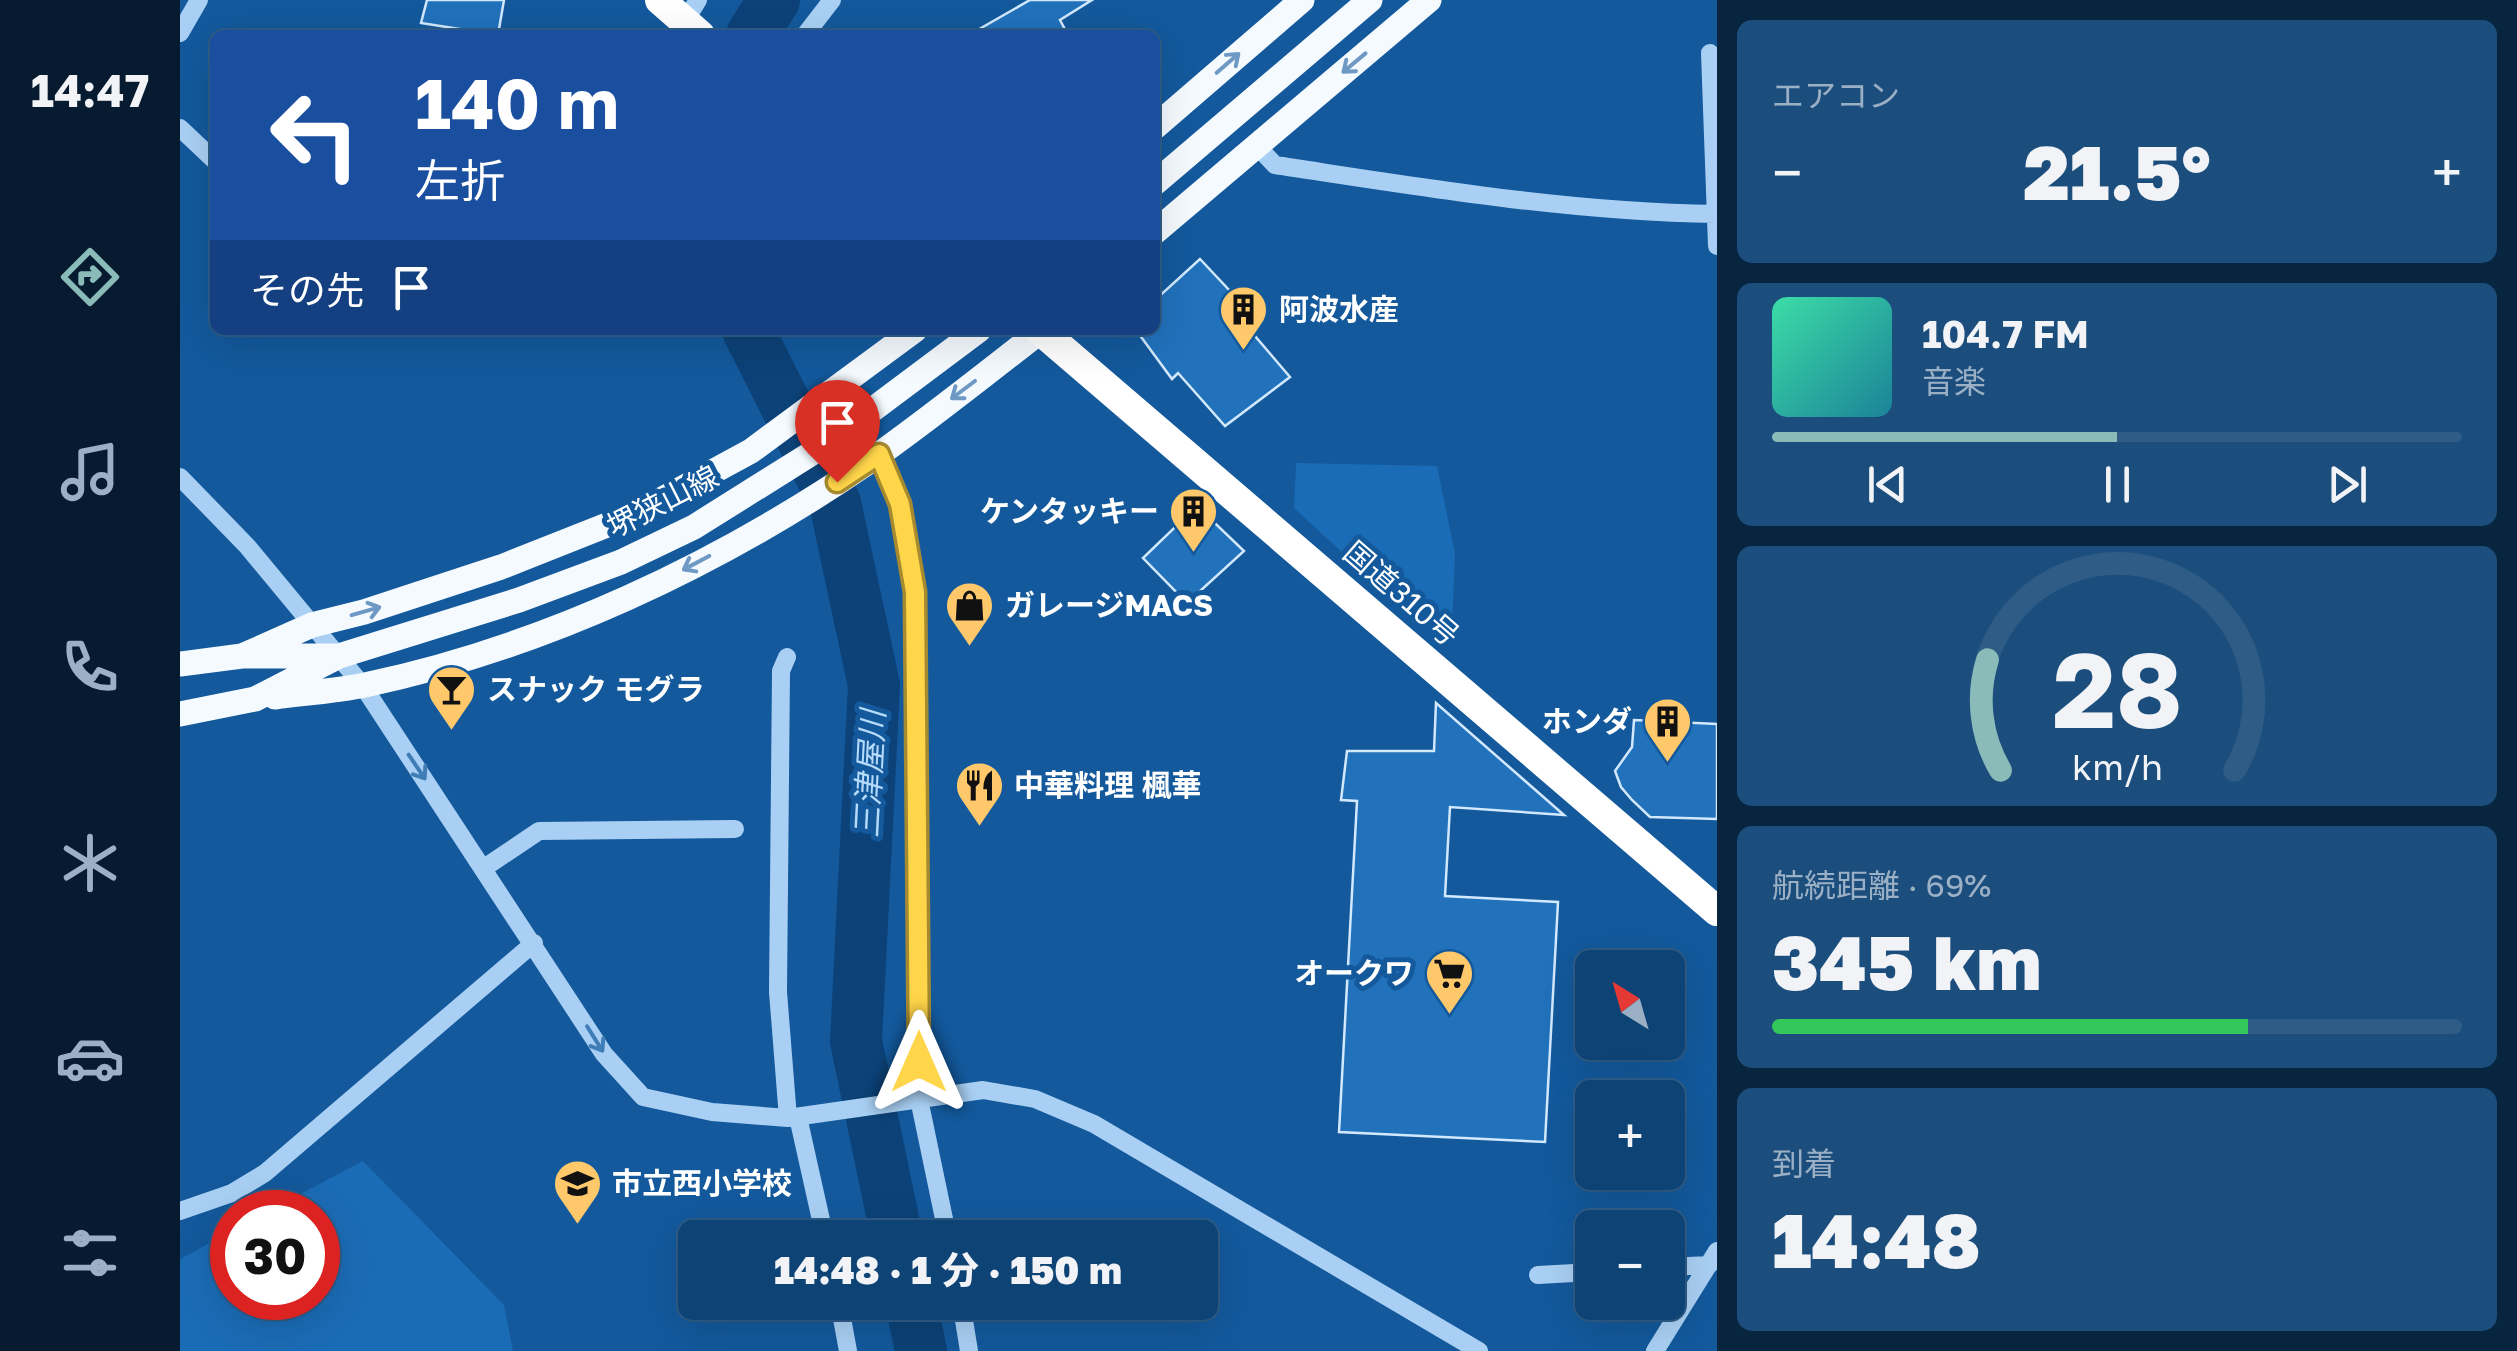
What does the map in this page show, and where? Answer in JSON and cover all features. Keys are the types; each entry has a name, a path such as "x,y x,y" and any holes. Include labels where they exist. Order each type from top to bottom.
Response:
{"highway":[{"path":"660,0 694,19"},
{"name":"国道310号","path":"1047,335 1717,911"}],"main road":[{"path":"1160,122 1302,0"},
{"path":"1160,178 1370,0"},
{"path":"1160,228 1429,0"},
{"path":"242,656 312,626 551,548 635,514 751,451 908,335"},
{"name":"堺狭山線","path":"180,714 255,699 339,656 519,600 621,562 694,527 828,444 972,335"},
{"path":"255,699 363,686 500,650 644,591 782,517 872,459 1034,335"},
{"name":"堺狭山線","path":"180,664 242,656 339,656"}],"street":[{"path":"180,33 199,0"},
{"path":"809,30 832,0"},
{"path":"1710,54 1717,246"},
{"path":"180,128 210,156"},
{"path":"1256,145 1275,165 1446,191 1650,213 1716,214"},
{"path":"872,459 900,504 915,592 912,1100 943,1220"},
{"path":"180,477 247,546 363,686 604,1054 643,1096 712,1112 793,1117 983,1090 1035,1099 1094,1124 1479,1351"},
{"path":"787,657 781,671 778,992 793,1117 820,1220"},
{"path":"484,868 539,832 735,829"},
{"path":"180,1211 232,1193 266,1173 534,943"},
{"path":"1685,1264 1713,1258"},
{"path":"1655,1351 1713,1258"},
{"path":"1538,1275 1575,1273"},
{"path":"842,1320 848,1351"},
{"path":"964,1320 970,1351"}],"shaded area":[{"path":"1296,463 1437,466 1455,554 1452,630 1424,628 1294,508"},
{"path":"363,1161 504,1305 513,1351 180,1351 180,1259 210,1243 210,1320 340,1320 340,1190 308,1190"}],"building":[{"path":"427,0 504,0 499,30 421,23"},
{"path":"1030,0 1092,0 1060,20 1065,30 978,30"},
{"path":"1200,259 1245,307 1237,315 1290,377 1225,426 1178,373 1172,379 1140,335 1160,335 1160,295"},
{"name":"ケンタッキー","path":"1197,506 1244,551 1187,603 1143,558"},
{"name":"オークワ","path":"1436,703 1564,815 1450,807 1445,896 1558,902 1545,1142 1339,1132 1357,801 1341,800 1347,751 1434,751"},
{"name":"ホンダ","path":"1634,720 1717,724 1717,819 1650,817 1621,787 1615,771 1632,747"}],"waterway":[{"name":"三津屋川","path":"755,30 774,0"},
{"name":"三津屋川","path":"751,335 835,503 874,685 856,1041 893,1220"},
{"name":"三津屋川","path":"915,1320 921,1351"}],"place":[{"name":"阿波水産","path":"1244,352"},
{"name":"ケンタッキー","path":"1194,554"},
{"name":"ガレージMACS","path":"970,648"},
{"name":"スナック モグラ","path":"452,732"},
{"name":"ホンダ","path":"1667,764"},
{"name":"中華料理 楓華","path":"979,828"},
{"name":"オークワ","path":"1449,1016"},
{"name":"市立西小学校","path":"577,1226"}],"route":[{"path":"837,482 879,454 900,504 915,592 919,1062"}]}
